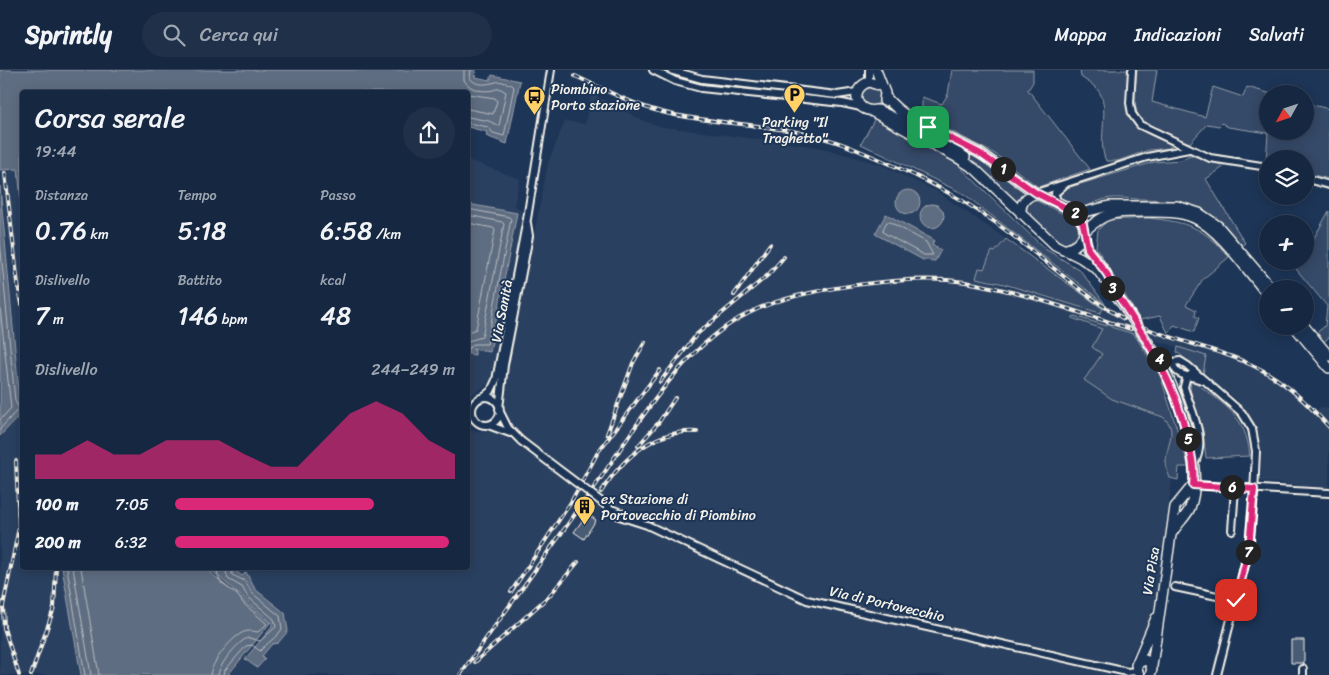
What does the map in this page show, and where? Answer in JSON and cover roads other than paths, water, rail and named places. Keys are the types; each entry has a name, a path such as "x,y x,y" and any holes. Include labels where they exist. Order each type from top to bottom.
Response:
{"main road":[{"path":"876,70 885,96 898,111 979,153 1036,193 1074,212 1081,220 1088,249 1099,262"},
{"path":"881,86 869,82 862,85 857,92 858,102 861,107 874,110 974,169 1047,239 1092,265 1112,287"},
{"path":"874,110 883,104 885,96"},
{"path":"1021,214 1022,203 1028,196 1036,193"},
{"path":"1074,212 1122,205 1188,208 1218,226 1261,280"},
{"path":"1064,250 1078,244 1084,233 1111,212 1174,213 1193,217 1218,236 1260,280"},
{"path":"1104,216 1095,228 1092,238 1092,249 1112,287 1160,361 1170,382 1194,464 1193,485"},
{"path":"1302,335 1329,368"},
{"path":"1312,335 1329,356"},
{"name":"Via Pisa","path":"1153,671 1159,610 1174,511 1176,504 1193,485"},
{"name":"Via Pisa","path":"1171,535 1190,508 1193,485"},
{"path":"1174,511 1184,516"},
{"name":"Via Pisa","path":"1138,670 1159,610"},
{"name":"Via di Portovecchio","path":"1138,670 1147,661 1153,671"}],"street":[{"name":"Via Sanità","path":"488,425 477,423 472,414 474,403 491,390 496,380 527,219 551,70"},
{"path":"653,70 675,81 701,88 842,103 861,107"},
{"path":"670,70 702,79 837,95 857,92"},
{"path":"869,70 869,82"},
{"path":"1132,70 1130,103 1134,118 1147,129 1210,158 1259,166"},
{"path":"1036,193 1147,157 1189,149"},
{"path":"1314,181 1329,185"},
{"path":"1057,204 1055,193 1064,185"},
{"name":"Via Sanità","path":"500,411 502,378 529,236 527,219"},
{"path":"1202,380 1176,372 1173,365 1174,361 1188,366 1202,380 1235,406 1252,429 1256,451 1249,548 1217,675"},
{"path":"1190,376 1186,379 1184,387 1200,441 1198,456 1194,464"},
{"path":"483,397 493,400 500,411 495,422 488,425"},
{"name":"Via di Portovecchio","path":"500,411 514,435 611,509 636,518 644,525 807,600 1128,672 1138,670"},
{"name":"Via di Portovecchio","path":"488,425 514,435"},
{"path":"1193,485 1329,493"},
{"path":"1232,530 1235,488"},
{"path":"1176,587 1236,600"}],"water":[{"path":"0,70 476,70 475,77 490,80 492,75 520,81 507,144 486,136 487,132 470,128 470,90 20,90 20,190 18,169 0,170"},
{"path":"0,186 20,415 0,436"},
{"path":"908,190 917,193 920,202 917,211 908,214 899,211 896,202 899,193"},
{"path":"470,204 517,213 490,352 472,349 475,351 475,355 470,354"},
{"path":"932,204 937,205 943,211 943,221 937,227 932,228 927,227 921,221 920,216 921,211 927,205"},
{"path":"886,214 934,240 932,245 941,250 935,261 923,260 875,234"},
{"path":"62,570 237,570 242,576 246,572 255,589 285,613 288,631 278,643 272,644 262,656 265,659 257,668 245,659 272,627 272,623 212,571 211,573 270,623 228,675 81,675"}],"railway":[{"path":"575,76 621,98 657,111 692,118 802,133 845,145 884,161 942,189 979,211 1091,297 1124,319"},
{"path":"5,173 20,294"},
{"path":"734,295 770,244"},
{"path":"660,382 697,334 768,275 784,257"},
{"path":"460,675 661,391 702,346 724,328 749,313 795,296 824,290 886,282 942,280 965,282 1007,291 1131,329"},
{"path":"1143,327 1239,359 1269,374 1301,398 1329,427"},
{"path":"607,434 633,363 645,342"},
{"path":"511,592 571,502 598,452 660,370"},
{"path":"638,446 659,422 675,398"},
{"path":"601,492 619,468 641,448 667,435 681,432 697,432"},
{"path":"16,461 19,527 3,606 4,628 19,675"},
{"path":"475,662 549,596 578,562"},
{"path":"31,675 54,608 56,570"}],"place":[{"name":"Parking \"Il Traghetto\"","path":"795,113"},
{"name":"Piombino Porto stazione","path":"535,116"},
{"name":"ex Stazione di Portovecchio di Piombino","path":"585,526"}]}
